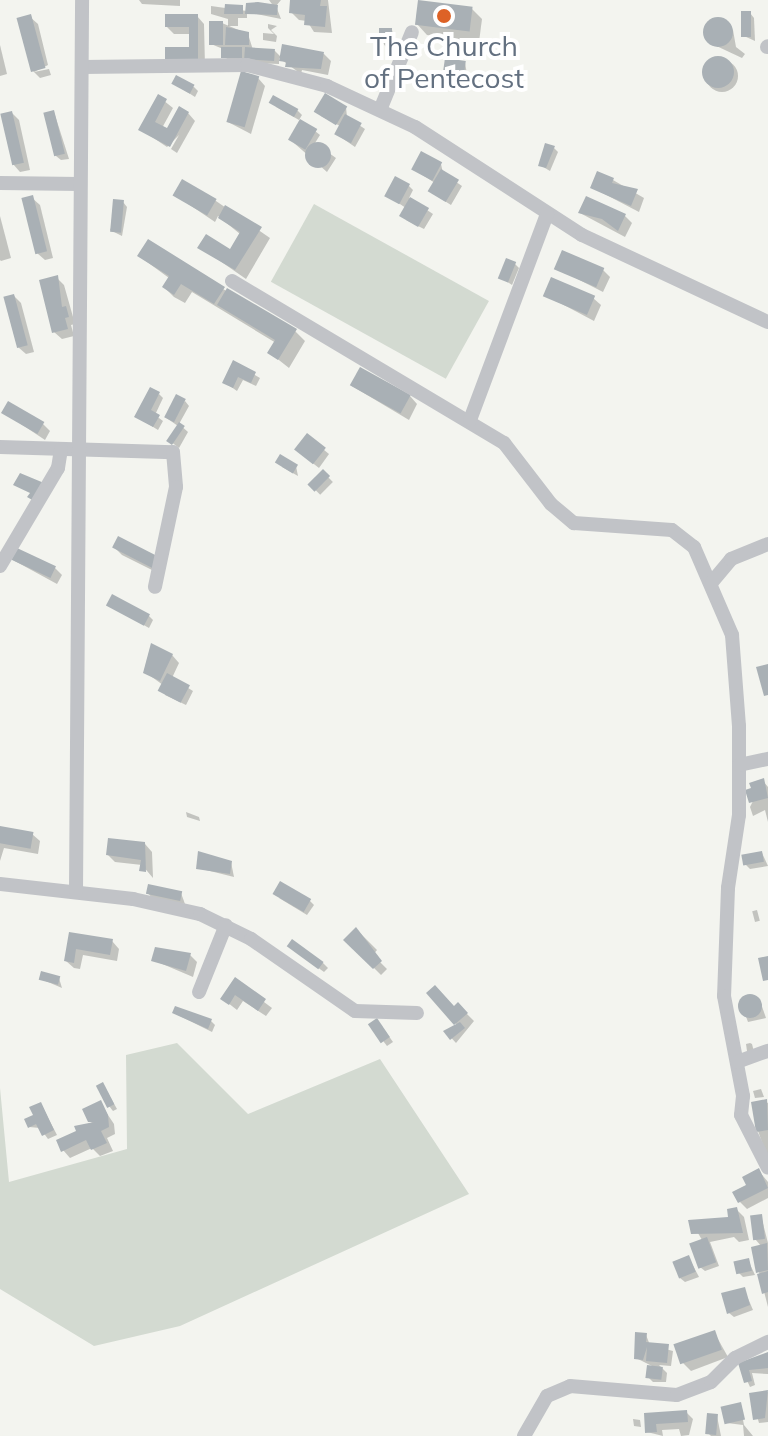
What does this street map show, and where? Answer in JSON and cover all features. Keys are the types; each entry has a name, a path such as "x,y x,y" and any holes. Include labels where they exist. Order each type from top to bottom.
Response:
{"street":[{"path":"76,892 68,449 80,184 82,0"},
{"path":"380,110 412,32"},
{"path":"83,67 264,66 327,86 380,110 466,158 547,214 768,322"},
{"path":"0,183 80,184"},
{"path":"470,420 547,214"},
{"path":"232,281 504,443 571,522 672,530 694,547 712,582 732,635 739,765 724,996 737,1062 741,1115 768,1168"},
{"path":"0,447 175,454 173,512 155,587"},
{"path":"0,566 68,449"},
{"path":"712,582 731,559 768,544"},
{"path":"739,765 768,759"},
{"path":"0,884 164,904 226,925 355,1011 417,1013"},
{"path":"199,992 226,925"},
{"path":"737,1062 768,1051"},
{"path":"524,1436 547,1396 570,1386 677,1395 711,1382 735,1358 768,1342"}],"shaded area":[{"path":"314,204 489,301 446,379 271,282"},
{"path":"177,1043 248,1114 380,1059 469,1194 180,1326 94,1346 0,1289 0,1088 9,1182 127,1149 126,1055"}],"building":[{"path":"290,0 321,0 320,6 327,6 325,27 304,25 305,15 289,13"},
{"name":"The Church of Pentecost","path":"418,0 473,7 470,32 415,25"},
{"path":"246,3 278,5 277,15 245,14"},
{"path":"225,4 243,5 243,14 224,14"},
{"path":"741,11 751,11 751,37 741,37"},
{"path":"31,14 45,68 31,72 17,18"},
{"path":"165,14 198,14 198,59 165,59 165,47 189,47 189,27 165,27"},
{"path":"718,17 729,21 733,32 729,43 718,47 707,43 703,32 707,21"},
{"path":"209,21 223,21 223,45 209,45"},
{"path":"226,27 249,32 249,45 225,45"},
{"path":"379,28 392,28 392,43 379,43"},
{"path":"282,44 324,52 321,69 285,67 286,62 279,61"},
{"path":"221,47 242,47 242,58 221,58"},
{"path":"245,47 275,49 274,61 244,59"},
{"path":"718,56 729,61 734,72 729,83 718,88 707,83 702,72 707,61"},
{"path":"445,58 466,61 464,76 443,73"},
{"path":"241,71 259,76 245,127 226,122"},
{"path":"176,75 195,85 190,94 171,84"},
{"path":"325,93 347,106 336,125 314,112"},
{"path":"158,94 167,99 155,122 167,128 179,106 189,112 170,147 138,130"},
{"path":"273,95 298,109 294,117 269,103"},
{"path":"54,110 65,154 54,156 43,113"},
{"path":"12,111 24,163 12,165 0,114"},
{"path":"345,114 362,123 351,143 334,134"},
{"path":"300,119 317,129 305,150 288,140"},
{"path":"318,142 327,146 331,155 327,164 318,168 309,164 305,155 309,146"},
{"path":"545,143 555,146 546,168 538,166"},
{"path":"421,151 442,162 432,181 411,170"},
{"path":"441,169 459,180 446,202 428,191"},
{"path":"597,171 614,178 612,183 638,189 631,206 590,188"},
{"path":"395,176 410,184 399,204 384,196"},
{"path":"182,179 217,199 207,215 172,195"},
{"path":"33,195 47,251 35,254 21,198"},
{"path":"586,196 626,214 618,231 602,219 578,213"},
{"path":"410,197 429,208 418,227 399,216"},
{"path":"113,199 124,200 121,233 110,232"},
{"path":"225,205 262,227 235,270 197,248 206,234 230,249 240,232 218,218"},
{"path":"148,239 225,287 214,304 181,284 174,295 162,287 169,276 137,256"},
{"path":"562,250 604,268 596,287 554,269"},
{"path":"506,258 516,262 508,283 498,278"},
{"path":"58,275 62,307 66,306 69,317 65,318 68,329 52,333 39,280"},
{"path":"551,277 595,296 587,315 543,296"},
{"path":"227,288 297,329 278,360 267,353 275,340 217,305"},
{"path":"14,294 28,345 17,348 3,297"},
{"path":"233,360 256,372 251,383 238,377 233,388 222,383"},
{"path":"360,367 411,395 401,413 350,385"},
{"path":"150,387 160,392 151,410 160,415 153,427 134,417"},
{"path":"176,394 186,399 174,422 164,417"},
{"path":"8,401 44,422 37,434 1,413"},
{"path":"179,422 185,426 172,445 166,441"},
{"path":"307,433 326,448 313,464 294,450"},
{"path":"280,454 298,465 293,473 275,463"},
{"path":"323,469 330,476 315,492 307,485"},
{"path":"20,473 44,483 34,501 27,497 30,493 13,485"},
{"path":"118,536 158,556 152,568 112,548"},
{"path":"17,548 56,566 50,578 12,560"},
{"path":"112,594 150,614 144,626 106,605"},
{"path":"151,643 173,654 160,681 143,673"},
{"path":"768,664 768,695 764,696 756,667"},
{"path":"167,673 190,685 181,703 158,691"},
{"path":"764,778 768,798 749,803 745,790 751,788 749,783"},
{"path":"0,826 33,832 31,849 0,843"},
{"path":"108,838 145,842 146,872 139,871 141,860 106,855"},
{"path":"198,851 232,861 230,874 196,869"},
{"path":"762,851 764,862 743,865 741,855"},
{"path":"280,881 311,899 304,912 272,894"},
{"path":"148,884 182,891 180,901 146,894"},
{"path":"356,927 382,961 373,969 343,940"},
{"path":"69,932 113,939 110,955 76,949 74,963 64,961"},
{"path":"292,939 324,962 318,969 287,946"},
{"path":"155,947 191,953 186,971 151,961"},
{"path":"768,956 768,980 763,981 758,958"},
{"path":"41,971 60,976 58,985 39,980"},
{"path":"235,977 266,999 258,1011 235,995 229,1005 220,999"},
{"path":"435,985 454,1006 458,1002 468,1013 454,1025 426,993"},
{"path":"750,994 759,997 762,1006 759,1015 750,1018 741,1015 738,1006 741,997"},
{"path":"175,1006 212,1019 208,1029 172,1013"},
{"path":"377,1018 390,1037 381,1043 368,1024"},
{"path":"460,1022 465,1028 450,1040 443,1031"},
{"path":"103,1082 114,1104 107,1108 96,1086"},
{"path":"767,1099 768,1130 756,1132 751,1102"},
{"path":"101,1100 108,1115 109,1127 101,1131 107,1143 91,1150 86,1140 61,1152 56,1140 76,1131 74,1126 94,1122 88,1122 82,1109"},
{"path":"41,1102 54,1130 42,1136 36,1124 28,1128 24,1119 33,1115 29,1107"},
{"path":"759,1168 768,1188 738,1203 732,1192 746,1185 742,1177"},
{"path":"737,1207 743,1233 691,1234 688,1220 728,1217 727,1209"},
{"path":"762,1214 765,1239 753,1240 750,1215"},
{"path":"707,1237 716,1262 698,1269 689,1243"},
{"path":"767,1243 768,1270 756,1273 751,1247"},
{"path":"689,1255 696,1272 679,1278 672,1262"},
{"path":"749,1258 752,1271 736,1274 733,1262"},
{"path":"768,1271 768,1292 762,1294 757,1274"},
{"path":"745,1287 750,1305 727,1314 721,1293"},
{"path":"715,1330 722,1350 680,1364 673,1344"},
{"path":"635,1332 647,1333 646,1342 669,1344 667,1363 646,1361 647,1347 643,1360 634,1359"},
{"path":"768,1352 768,1368 749,1370 752,1381 744,1383 738,1363"},
{"path":"647,1365 663,1367 661,1380 645,1378"},
{"path":"768,1390 765,1418 753,1420 749,1393"},
{"path":"741,1402 745,1420 725,1424 721,1407"},
{"path":"687,1410 688,1422 656,1424 657,1432 645,1433 644,1413"},
{"path":"707,1413 718,1414 716,1435 705,1434"}],"place":[{"name":"The Church of Pentecost","path":"444,16"}]}
